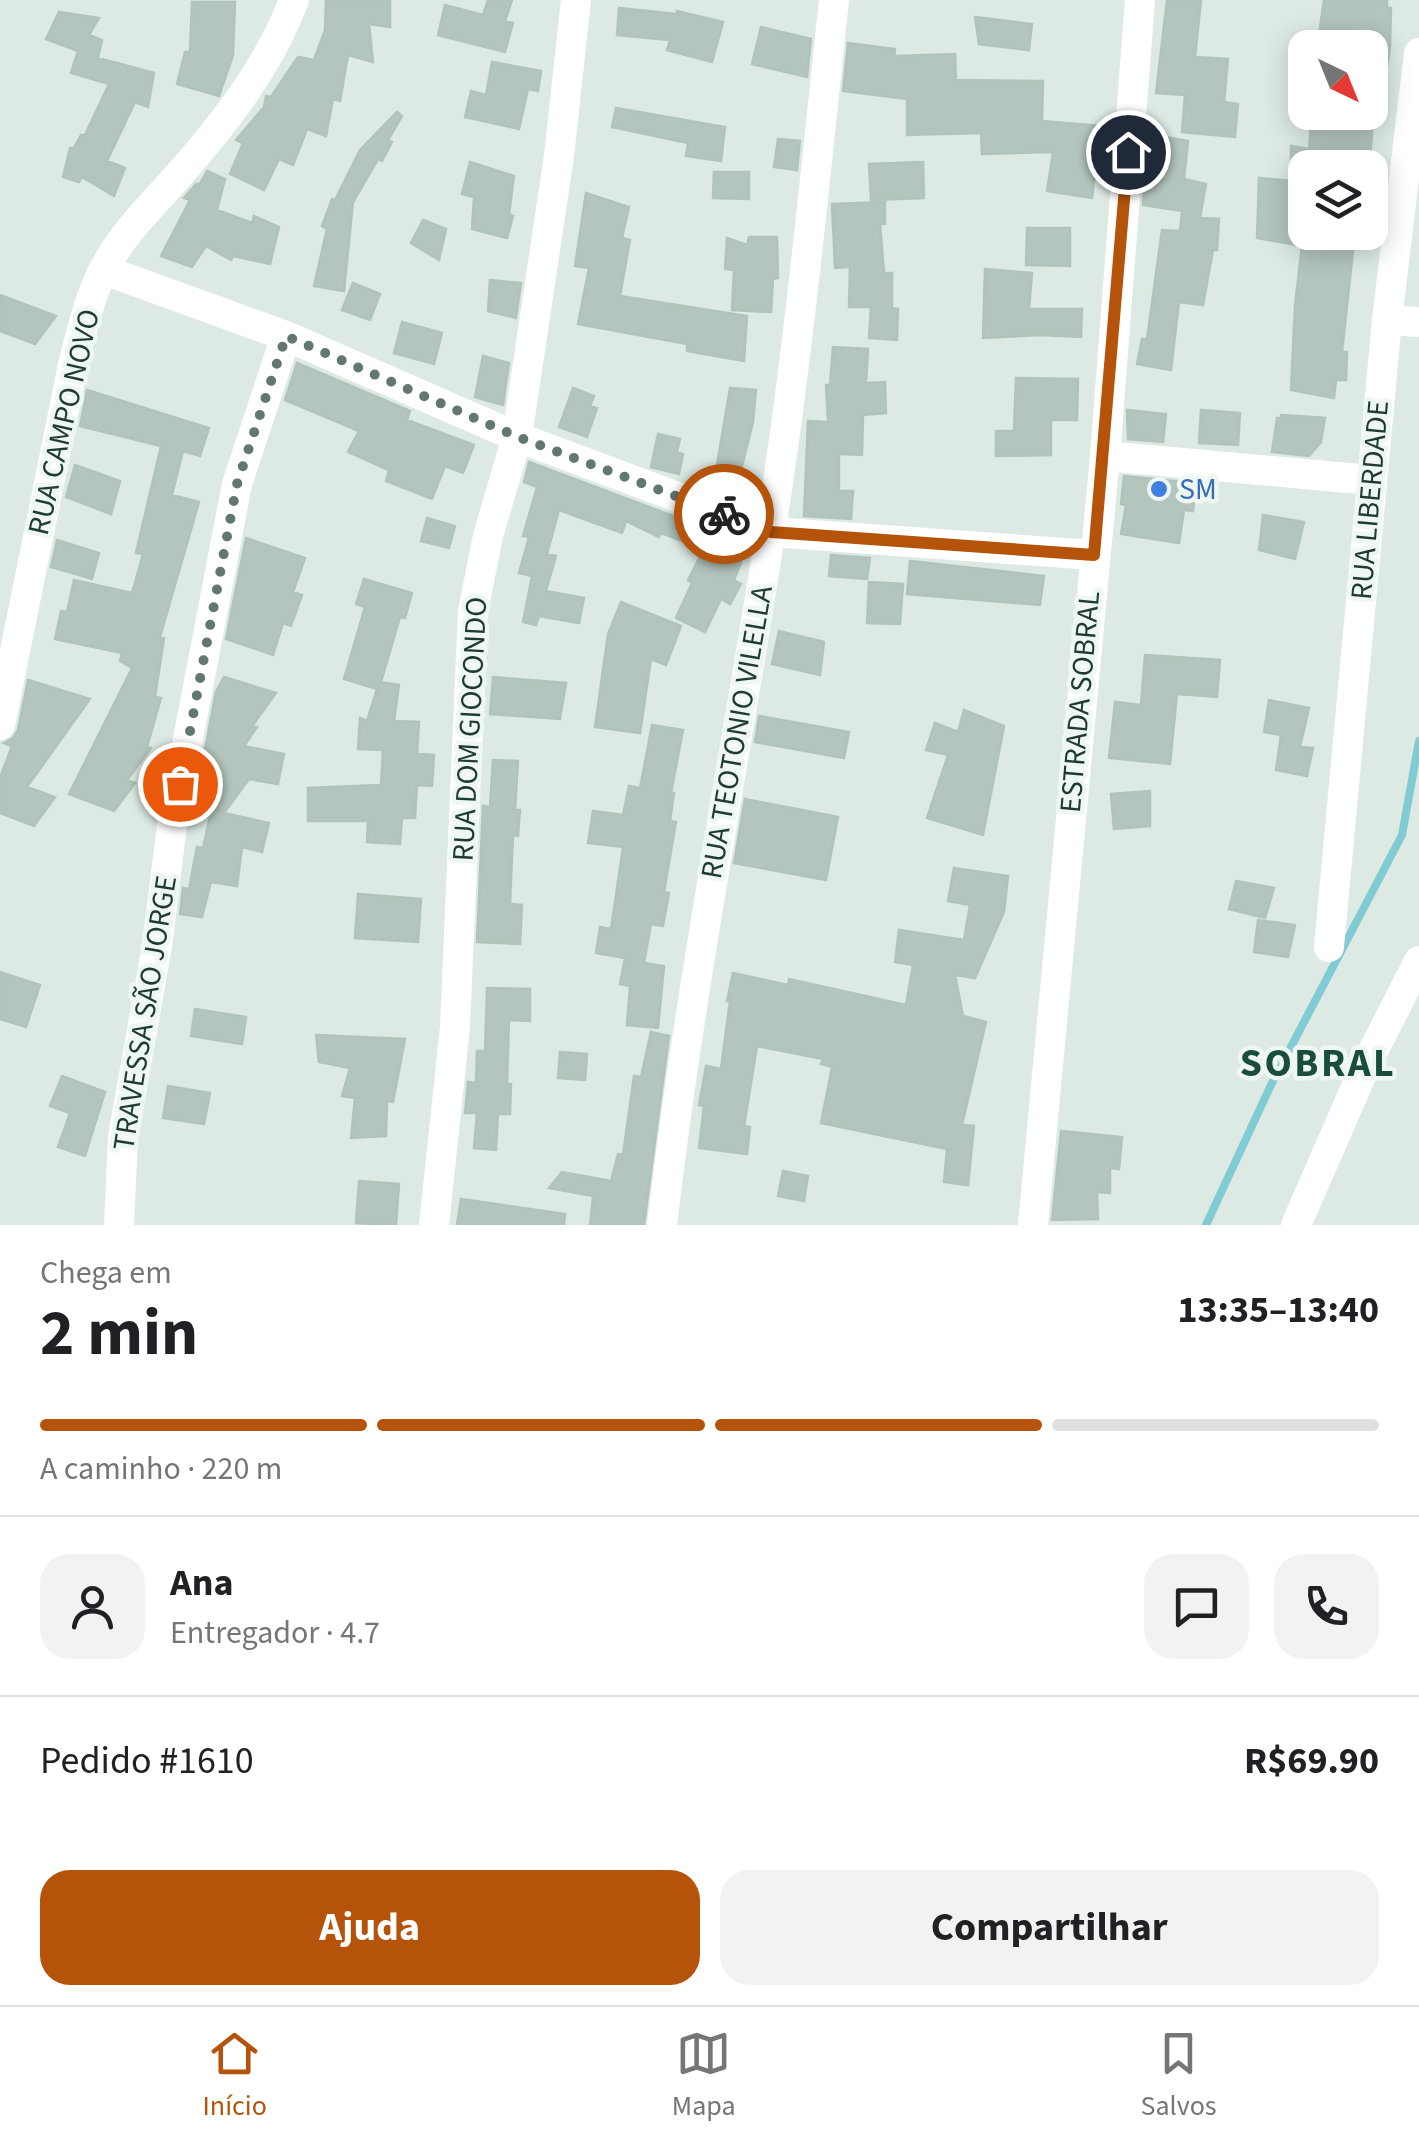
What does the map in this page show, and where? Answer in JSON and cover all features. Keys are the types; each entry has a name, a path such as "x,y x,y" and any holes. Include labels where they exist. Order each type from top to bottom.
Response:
{"street":[{"name":"RUA CAMPO NOVO","path":"0,725 74,360 89,305 104,270 127,233 186,168 253,83 276,45 294,0"},
{"name":"RUA DOM GIOCONDO","path":"434,1225 455,1027 472,611 488,536 518,437 559,156 576,0"},
{"name":"RUA TEOTONIO VILELLA","path":"662,1225 682,1062 771,532 834,0"},
{"name":"ESTRADA SOBRAL","path":"1033,1225 1104,456 1140,0"},
{"name":"RUA LIBERDADE","path":"1330,947 1387,320 1419,54"},
{"path":"104,270 286,336 518,437 771,532 1094,555"},
{"path":"1387,320 1419,322"},
{"name":"TRAVESSA SÃO JORGE","path":"119,1225 123,1137 157,946 174,817 237,484 286,336"},
{"path":"1104,456 1372,480"},
{"path":"1296,1225 1364,1070 1419,962"}],"building":[{"path":"326,0 390,0 390,27 369,24 373,62 348,55 340,101 333,99 326,136 307,129 293,165 279,159 264,190 230,174 243,143 236,140 298,57 314,60 325,30"},
{"path":"488,0 512,0 505,21 513,23 505,52 438,35 445,5 483,15"},
{"path":"1167,0 1201,0 1195,57 1228,59 1224,102 1238,104 1235,137 1182,132 1185,95 1156,93"},
{"path":"1324,0 1387,0 1387,8 1391,8 1388,60 1388,30 1320,30"},
{"path":"192,2 235,2 233,55 219,96 177,84 185,52 190,52"},
{"path":"619,8 677,11 723,22 712,62 667,50 670,40 617,35"},
{"path":"59,12 99,18 89,35 102,40 98,58 154,73 148,107 135,102 107,161 125,168 114,196 82,177 79,182 63,177 70,148 85,135 109,84 71,73 78,51 46,39"},
{"path":"975,17 1032,24 1029,50 979,44"},
{"path":"761,27 811,39 807,77 752,64"},
{"path":"848,43 895,49 894,56 955,54 956,80 1043,81 1042,121 1100,126 1092,198 1047,191 1053,152 982,154 981,133 907,135 907,99 843,91"},
{"path":"492,62 541,71 538,91 528,89 519,129 465,117 471,91 486,95"},
{"path":"616,108 725,127 721,161 686,156 688,143 612,127"},
{"path":"397,112 402,116 388,140 392,142 353,202 344,291 314,286 327,229 322,226 332,199 335,200 360,150"},
{"path":"1311,130 1372,130 1371,150 1291,150 1291,146 1309,149"},
{"path":"1149,134 1188,141 1184,179 1206,184 1200,218 1219,219 1217,250 1213,250 1203,305 1179,302 1171,370 1137,364 1142,339 1147,339 1162,230 1180,231 1182,211 1143,205"},
{"path":"778,139 800,141 797,170 774,167"},
{"path":"470,162 514,176 509,214 513,216 507,238 472,229 474,197 462,194"},
{"path":"923,162 924,198 871,200 869,164"},
{"path":"207,171 225,179 217,210 252,223 254,216 279,227 270,264 233,256 231,260 206,246 192,267 161,256 190,200 184,198 200,184"},
{"path":"714,172 749,172 749,199 713,198"},
{"path":"1259,178 1288,181 1288,244 1257,238"},
{"path":"586,193 629,207 622,238 630,240 620,296 747,316 744,361 687,351 687,344 578,324 589,268 575,266"},
{"path":"885,202 885,224 880,224 884,273 892,273 892,308 898,309 897,340 869,338 871,307 849,307 850,267 835,268 832,204"},
{"path":"423,220 446,229 439,260 411,243"},
{"path":"1027,228 1070,228 1070,266 1026,265"},
{"path":"749,237 777,237 778,278 773,279 771,312 732,310 734,270 725,269 727,238 747,245"},
{"path":"1302,250 1353,250 1342,352 1347,352 1346,380 1336,380 1334,398 1291,390"},
{"path":"985,269 1032,273 1029,309 1082,309 1081,337 983,338"},
{"path":"490,280 521,283 516,318 488,311"},
{"path":"353,283 380,294 370,320 342,310"},
{"path":"0,295 56,316 35,344 0,331"},
{"path":"402,322 442,333 434,364 394,353"},
{"path":"833,347 868,349 866,383 885,382 886,413 863,415 862,455 839,454 839,491 853,491 851,519 804,516 808,421 828,422 826,385 830,385"},
{"path":"483,356 509,363 503,405 475,397"},
{"path":"297,363 410,411 407,420 474,445 463,473 445,466 432,499 386,481 389,470 348,452 359,431 285,400"},
{"path":"1016,378 1078,379 1077,420 1051,420 1051,455 996,456 996,431 1014,431"},
{"path":"573,388 594,396 590,406 597,408 587,437 559,427"},
{"path":"730,388 756,390 753,422 741,470 716,471"},
{"path":"87,390 209,428 200,456 183,451 172,495 199,502 160,637 164,638 155,697 161,698 147,747 151,748 127,780 135,783 114,811 69,794 132,668 120,661 122,653 55,639 61,611 67,612 74,580 132,593 143,554 136,553 161,446 80,426"},
{"path":"1127,410 1166,414 1163,442 1128,439"},
{"path":"1201,410 1240,413 1238,445 1199,443"},
{"path":"1281,415 1325,418 1321,442 1309,456 1272,452 1277,418 1281,419"},
{"path":"658,434 680,439 677,452 683,454 679,474 651,467"},
{"path":"529,462 748,544 734,580 741,584 730,604 721,599 705,632 676,618 692,583 688,580 704,549 661,533 659,537 626,521 622,533 559,510 547,554 556,556 546,591 584,598 579,623 539,616 536,625 523,622 532,576 519,573 529,537 523,536 537,487 524,482"},
{"path":"75,465 120,481 111,514 66,497"},
{"path":"1124,476 1196,483 1193,511 1184,510 1179,543 1121,534 1126,505 1121,504"},
{"path":"1263,515 1304,522 1295,559 1259,550"},
{"path":"427,518 455,526 449,548 421,541"},
{"path":"246,538 305,558 293,592 302,595 291,626 283,623 273,655 226,639"},
{"path":"57,540 99,553 92,579 51,567"},
{"path":"831,555 870,558 867,579 829,576"},
{"path":"910,561 1044,576 1040,605 907,594"},
{"path":"364,579 412,593 405,618 400,617 381,682 399,685 394,721 419,722 417,754 434,755 432,786 417,785 415,818 402,818 400,844 367,842 368,821 308,821 308,788 381,785 383,750 358,749 360,718 367,721 377,689 344,679 365,607 356,604"},
{"path":"869,582 903,584 900,624 867,623"},
{"path":"621,602 681,626 666,665 651,659 640,733 595,727 608,634"},
{"path":"779,631 824,642 820,675 772,664"},
{"path":"1145,655 1220,660 1217,697 1177,694 1170,764 1109,758 1115,702 1141,705"},
{"path":"224,677 276,693 252,726 257,727 244,746 284,754 278,784 249,779 224,813 269,823 262,852 242,847 237,886 211,882 202,917 180,914 183,888 189,889 197,847 203,848 213,803 196,796 216,692"},
{"path":"493,677 566,683 560,719 490,714"},
{"path":"28,680 90,699 27,787 55,797 34,826 0,813 0,778 12,746 4,743 18,730"},
{"path":"1269,700 1309,708 1300,747 1313,748 1307,776 1276,770 1281,735 1264,732"},
{"path":"964,710 1004,726 983,835 927,818 948,755 926,750 935,723 958,732"},
{"path":"759,716 849,732 844,758 755,742"},
{"path":"652,725 683,730 671,793 670,821 676,822 664,892 669,893 663,926 651,924 644,963 664,966 658,1028 627,1025 630,986 620,984 625,958 596,953 600,927 611,929 623,847 588,843 593,811 623,815 629,786 640,788"},
{"path":"493,760 518,761 515,810 520,810 518,836 513,835 510,904 522,905 520,944 477,942 483,806 490,807"},
{"path":"1150,791 1150,826 1114,829 1111,794"},
{"path":"745,799 838,817 826,880 734,863"},
{"path":"954,868 1008,876 1004,912 975,978 955,975 963,1016 986,1022 962,1125 974,1126 968,1185 944,1182 947,1149 821,1123 832,1067 821,1064 823,1059 757,1046 744,1126 750,1127 747,1154 699,1148 704,1106 699,1105 706,1066 721,1069 733,973 788,985 789,979 906,1005 913,965 895,962 899,930 964,940 970,905 948,901"},
{"path":"1236,881 1274,888 1265,918 1229,909"},
{"path":"358,894 421,899 418,942 355,938"},
{"path":"1258,920 1295,925 1288,957 1254,952"},
{"path":"0,972 40,985 26,1027 0,1019"},
{"path":"487,988 530,989 530,1021 509,1020 510,1114 498,1114 496,1150 474,1148 477,1113 465,1113 468,1082 476,1083 477,1051 485,1051"},
{"path":"195,1009 246,1017 242,1044 191,1036"},
{"path":"651,1032 669,1036 644,1225 590,1225 593,1196 549,1188 562,1172 611,1181 618,1154 623,1155 634,1076 641,1077"},
{"path":"316,1035 405,1039 393,1102 387,1101 386,1136 351,1138 355,1098 342,1096 350,1068 319,1062"},
{"path":"560,1052 587,1054 585,1080 558,1078"},
{"path":"62,1076 105,1092 85,1156 58,1147 70,1113 50,1106"},
{"path":"168,1086 210,1093 204,1124 163,1118"},
{"path":"1061,1131 1122,1137 1119,1169 1110,1168 1110,1193 1097,1192 1098,1219 1052,1220"},
{"path":"783,1171 808,1176 804,1201 778,1196"},
{"path":"359,1181 399,1184 396,1225 356,1223"},
{"path":"461,1199 565,1214 564,1225 457,1225"}],"waterway":[{"path":"1206,1225 1271,1085 1402,835 1419,741"}],"way so far":[{"path":"180,784 237,484 286,336 518,437 724,514"}],"place":[{"name":"SM","path":"1159,489"}],"district":[{"name":"SOBRAL","path":"1318,1063"}],"route":[{"path":"724,514 771,532 1094,555 1128,152"}]}
